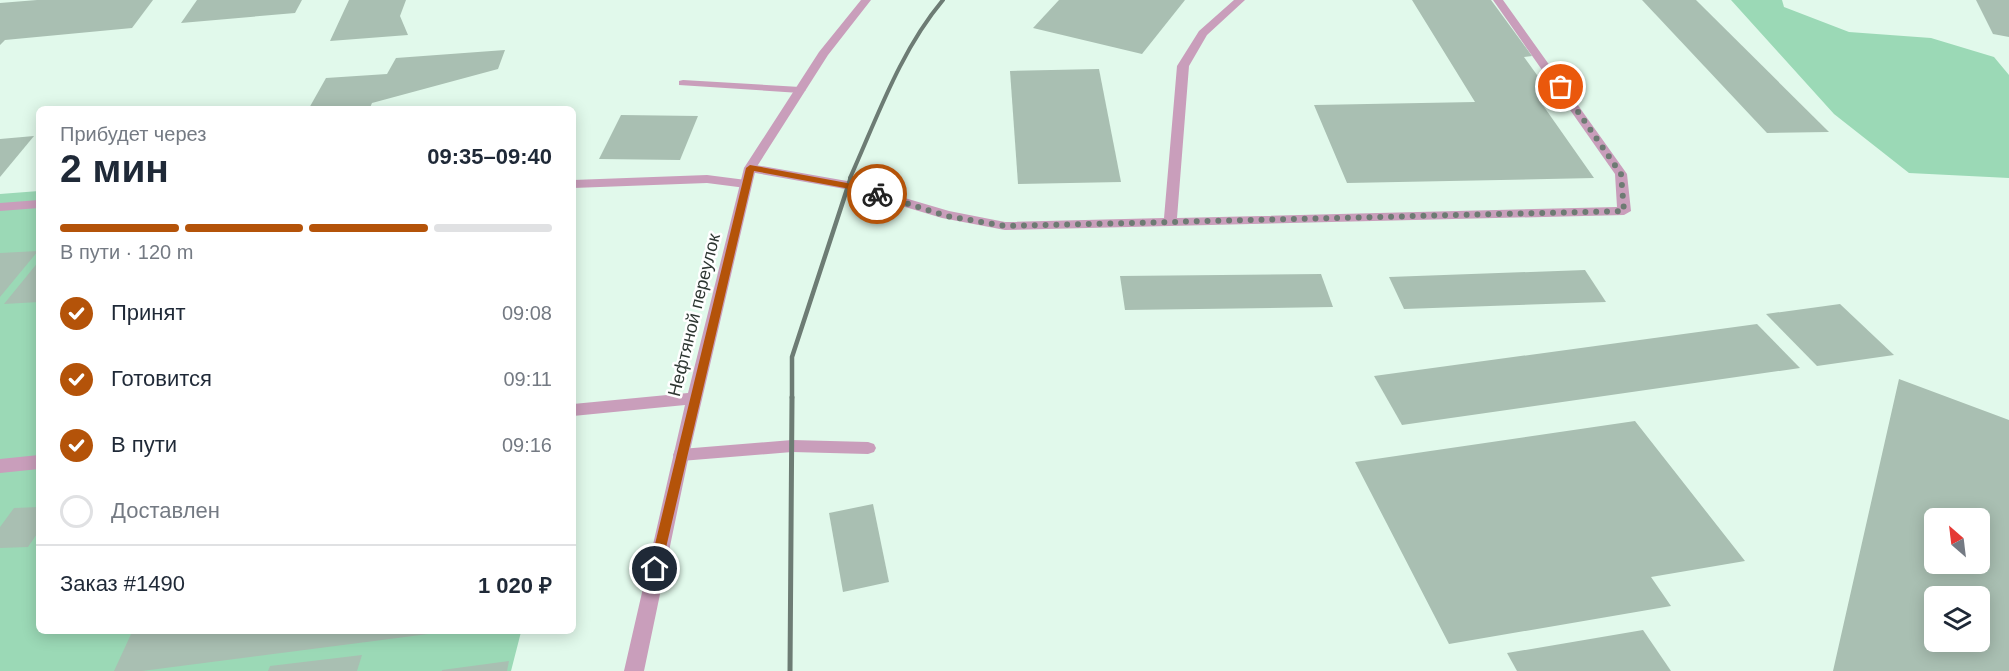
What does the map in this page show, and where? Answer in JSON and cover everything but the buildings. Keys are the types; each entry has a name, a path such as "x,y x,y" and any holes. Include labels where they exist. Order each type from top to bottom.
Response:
{"street":[{"name":"Нефтяной переулок","path":"634,671 694,398 750,168 823,54 866,0"},
{"path":"1170,221 1183,66 1203,33 1240,0"},
{"path":"750,168 847,185 947,216 1005,226 1624,211 1621,174 1498,0"},
{"path":"683,83 800,90"},
{"path":"576,183 707,179 746,184"},
{"path":"0,207 36,204"},
{"path":"576,410 694,398"},
{"path":"681,455 792,446 868,448"},
{"path":"0,466 36,462"}],"green space":[{"path":"1731,0 1782,0 1784,7 1849,32 1931,38 1994,57 2009,75 2009,178 1909,173 1834,114"},
{"path":"36,191 36,634 520,634 511,671 0,671 0,194"}],"railway":[{"path":"850,178 902,63 914,41 943,0"},
{"path":"792,397 792,357 851,177"},
{"path":"790,671 792,397"}],"way so far":[{"path":"877,194 947,216 1005,226 1624,211 1621,174 1561,87"}],"route":[{"path":"655,569 750,168 847,185 877,194"}]}
